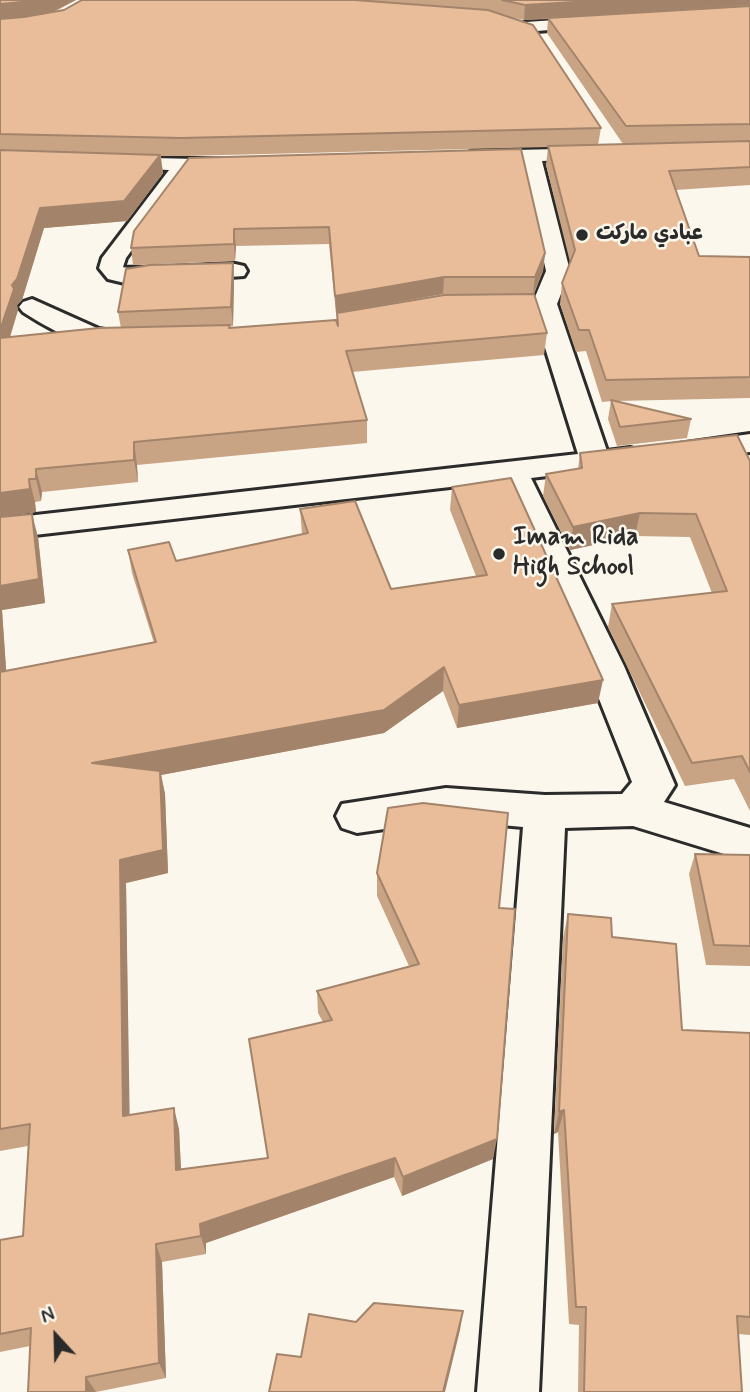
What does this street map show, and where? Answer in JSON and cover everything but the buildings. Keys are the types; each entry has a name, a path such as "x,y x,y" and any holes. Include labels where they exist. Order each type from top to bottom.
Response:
{"street":[{"path":"506,22 526,27 618,21"},
{"path":"526,27 539,36 545,46"},
{"path":"447,158 531,156 613,147"},
{"path":"531,156 558,271 544,304 595,461"},
{"path":"87,162 183,165 253,163"},
{"path":"183,165 114,258 111,268 117,274 129,277 152,273 235,271"},
{"path":"456,305 544,304"},
{"path":"32,307 57,323 110,341 158,341"},
{"path":"0,529 750,443"},
{"path":"512,470 605,666 654,785 634,810"},
{"path":"357,816 446,804 545,812 634,810 750,845"},
{"path":"508,1392 545,812"}],"place":[{"name":"عبادي ماركت","path":"582,235"},
{"name":"Imam Rida High School","path":"499,554"}]}
